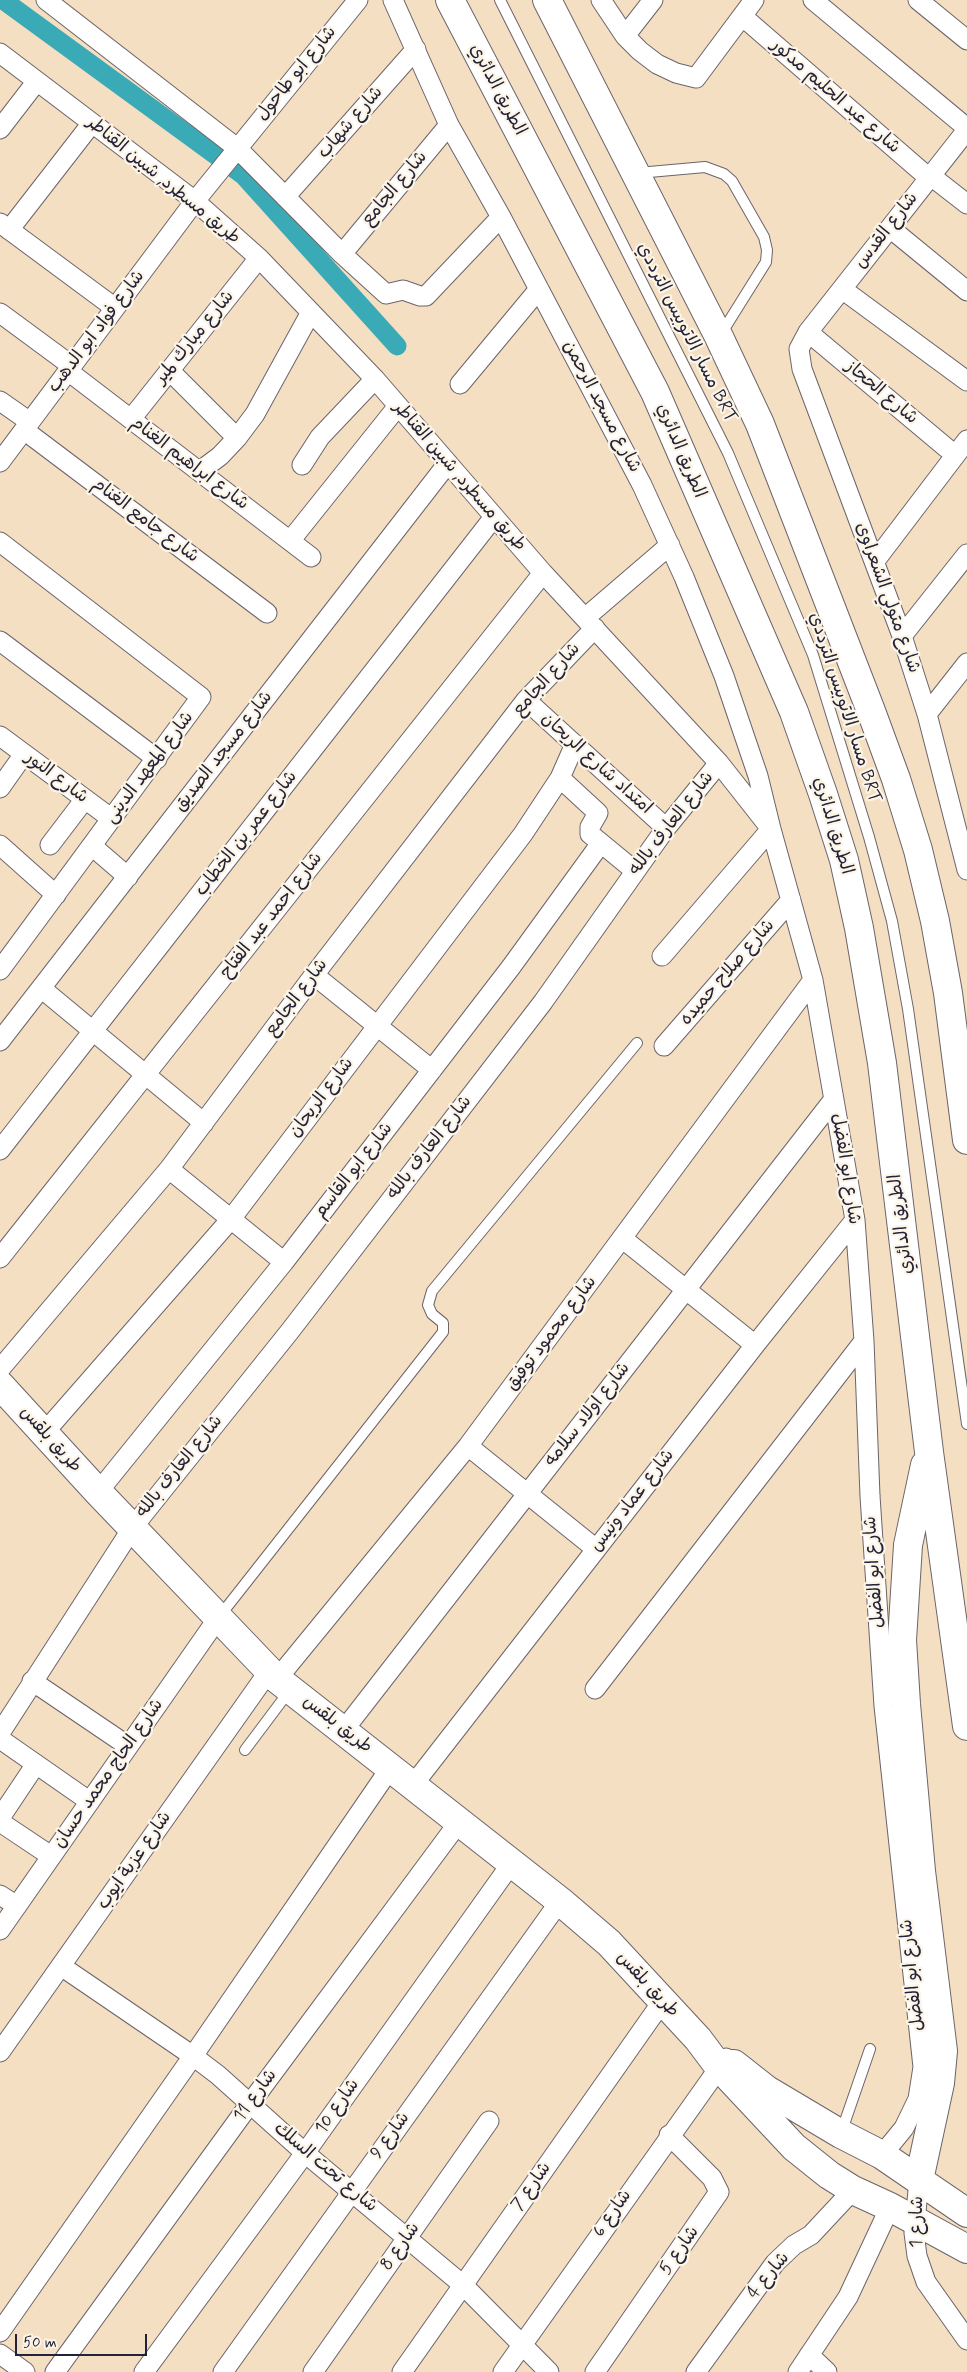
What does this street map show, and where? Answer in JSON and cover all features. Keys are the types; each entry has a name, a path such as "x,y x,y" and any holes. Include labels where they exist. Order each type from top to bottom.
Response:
{"main road":[{"name":"الطريق الدائري","path":"450,0 655,392 794,712 844,860 860,928 882,1063 929,1452 967,1726"},
{"path":"546,0 719,337 760,424 896,779 918,850 935,921 948,993 967,1140"},
{"name":"طريق بلقس","path":"0,1385 98,1492 279,1679 560,1901 609,1943 662,2002 722,2063"},
{"path":"919,2180 940,2083 943,2051 921,1871 905,1696 902,1640 908,1545 929,1452"},
{"path":"722,2063 841,2134 882,2155 967,2213"},
{"path":"722,2063 794,2147 829,2175 853,2190 890,2207 967,2249"}],"street":[{"path":"46,0 237,148 342,254 379,290 386,294 402,290 426,296 501,217"},
{"name":"شارع ابو طاحول","path":"195,201 358,0"},
{"name":"شارع مسجد الرحمن","path":"393,0 449,125 501,217 623,448 670,545 740,720 758,776 771,829"},
{"path":"601,0 625,36 640,51 657,64 676,73 696,78 754,0"},
{"path":"625,36 653,0"},
{"path":"813,0 967,129"},
{"path":"918,0 967,40"},
{"name":"شارع عبد الحليم مدكور","path":"742,16 930,177 967,204"},
{"name":"شارع شهاب","path":"286,197 416,49"},
{"name":"طريق مسطرد, شبين القناطر","path":"0,54 195,201 259,258 375,378 543,573 719,764 758,809 771,829 813,980"},
{"path":"0,130 37,82"},
{"path":"92,123 5,226 115,308"},
{"name":"شارع الجامع","path":"342,254 449,125"},
{"name":"شارع القدس","path":"808,332 967,129"},
{"name":"شارع فواد ابو الدهب","path":"0,462 195,201"},
{"path":"890,228 967,291"},
{"name":"شارع مبارك لمير","path":"131,419 259,258"},
{"path":"842,288 967,381"},
{"path":"460,384 538,289"},
{"path":"200,471 220,456 237,438 255,414 311,312"},
{"name":"شارع ابراهيم الغنام","path":"0,313 131,419 311,557"},
{"name":"شارع الحجاز","path":"808,332 955,455"},
{"name":"شارع متولي الشعراوى","path":"808,332 802,340 799,360 902,636 927,714 967,870"},
{"path":"169,370 237,438"},
{"path":"302,465 320,436 375,378"},
{"name":"شارع جامع الغنام","path":"0,401 27,426 267,613"},
{"path":"290,541 398,406"},
{"path":"875,561 967,440"},
{"name":"شارع مسجد الصديق","path":"0,1041 448,464"},
{"name":"شارع عمر بن الخطاب","path":"0,1150 494,517"},
{"name":"شارع المعهد الدينى","path":"0,542 201,697 56,895 2,962"},
{"name":"شارع الجامع","path":"0,1369 170,1169 314,975 526,700 590,623 670,545"},
{"path":"902,636 967,554"},
{"name":"شارع احمد عبد الفتاح","path":"0,1258 543,573"},
{"path":"0,640 157,759"},
{"path":"927,714 967,662"},
{"name":"امتداد شارع الريحان","path":"526,700 666,828"},
{"name":"شارع النور","path":"0,736 112,819"},
{"name":"شارع الريحان","path":"43,1434 231,1218 523,834 560,778 575,744"},
{"path":"0,788 24,754"},
{"name":"شارع العارف بالله","path":"0,1733 133,1527 290,1331 537,1010 666,828 719,764"},
{"path":"560,778 598,813 589,831 635,871"},
{"path":"50,845 85,799"},
{"path":"662,956 771,829"},
{"name":"شارع ابو القاسم","path":"98,1492 284,1262 511,967 601,843"},
{"path":"0,845 56,895"},
{"path":"92,846 128,877"},
{"name":"شارع صلاح حميده","path":"664,1046 791,900"},
{"path":"314,975 432,1070"},
{"name":"شارع ابو الفضل","path":"813,980 855,1220 864,1341 870,1496 884,1706 923,2067 918,2099 904,2128 882,2155"},
{"name":"شارع محمود توفيق","path":"279,1679 468,1446 813,980"},
{"path":"41,988 204,1123"},
{"name":"شارع اولاد سلامه","path":"343,1731 834,1099"},
{"path":"170,1169 284,1262"},
{"name":"شارع عماد ونيس","path":"413,1785 755,1345 855,1220"},
{"path":"623,1239 755,1345"},
{"path":"595,1689 864,1341"},
{"path":"468,1446 596,1549"},
{"name":"شارع الحاج محمد حسان","path":"0,1930 218,1618"},
{"name":"شارع عزبة ايوب","path":"0,2052 61,1966 279,1679"},
{"path":"32,1681 128,1746"},
{"path":"0,1739 90,1801"},
{"path":"0,1818 36,1764"},
{"path":"0,2332 193,2056 391,1767"},
{"path":"0,1822 51,1856"},
{"name":"شارع 11","path":"55,2372 249,2105 459,1822"},
{"name":"شارع 10","path":"144,2372 305,2153 511,1864"},
{"path":"0,1895 17,1906"},
{"name":"شارع 9","path":"223,2372 560,1901"},
{"name":"شارع تحت السلك","path":"61,1966 193,2056 305,2153 408,2237 463,2285 549,2372"},
{"name":"شارع 7","path":"402,2372 662,2002"},
{"name":"شارع 6","path":"502,2372 722,2063"},
{"name":"شارع 8","path":"313,2372 489,2121"},
{"name":"شارع 5","path":"596,2372 719,2192 712,2178 669,2135"},
{"name":"شارع 1","path":"919,2180 914,2221 914,2244 921,2269 934,2294 967,2340"},
{"name":"شارع 4","path":"696,2372 775,2263 794,2246 811,2236 853,2190"},
{"path":"798,2372 848,2297 890,2207"},
{"path":"0,2354 25,2372"},
{"path":"809,2355 827,2372"}],"lane":[{"name":"مسار الاتوبيس الترددي BRT","path":"500,0 728,453 816,664 869,837 892,921 908,1010 967,1424"},
{"path":"636,173 705,167 724,174 732,181 764,237 768,250 766,262 719,337"},
{"path":"218,1618 442,1332 443,1323 430,1310 429,1295 637,1044"},
{"path":"245,1750 279,1679"},
{"path":"841,2134 870,2049"}],"waterway":[{"path":"3,0 243,175 397,346"}]}
